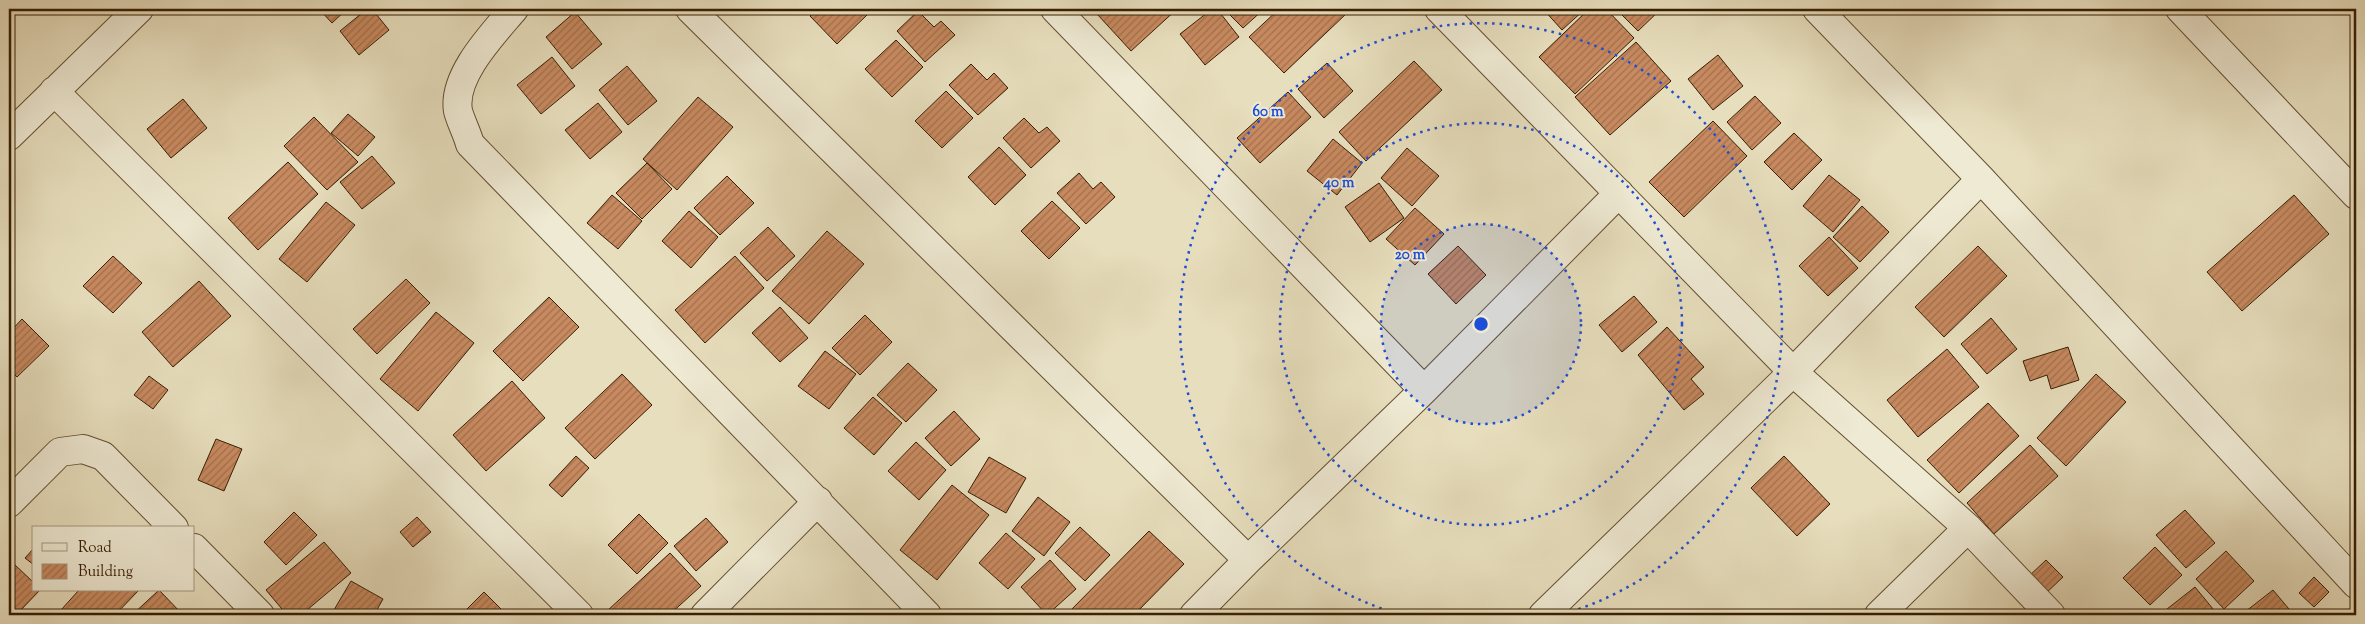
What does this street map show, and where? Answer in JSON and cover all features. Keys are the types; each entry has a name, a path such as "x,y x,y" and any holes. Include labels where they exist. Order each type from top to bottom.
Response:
{"street":[{"path":"9,136 139,9"},
{"path":"514,9 469,65 462,84 458,110 470,144 927,615"},
{"path":"690,9 1248,560"},
{"path":"1054,9 1424,390"},
{"path":"1439,9 1793,372 1968,528 2051,615"},
{"path":"1817,9 1981,179 2356,584"},
{"path":"2180,9 2356,195"},
{"path":"54,90 579,615"},
{"path":"1543,615 1793,372 1981,179"},
{"path":"1194,615 1248,560 1424,390 1619,193"},
{"path":"9,503 60,452 83,449 103,456 172,526"},
{"path":"705,615 818,501"},
{"path":"1879,615 1968,528"},
{"path":"195,549 260,615"}],"building":[{"path":"319,9 347,9 332,23"},
{"path":"367,9 372,9 389,30 359,55 340,31"},
{"path":"818,9 863,9 868,14 837,44 810,16"},
{"path":"1103,9 1177,9 1131,51 1097,14"},
{"path":"1212,9 1217,9 1239,37 1205,65 1180,34"},
{"path":"1224,9 1264,9 1243,28"},
{"path":"1279,9 1343,9 1347,13 1284,73 1249,37"},
{"path":"1543,9 1585,9 1562,30"},
{"path":"1589,9 1606,9 1634,38 1575,94 1539,57"},
{"path":"1616,9 1661,9 1638,31"},
{"path":"918,11 934,27 941,21 955,35 925,62 897,31"},
{"path":"575,12 602,44 572,69 546,37"},
{"path":"896,40 923,67 892,97 865,69"},
{"path":"1636,42 1671,81 1610,135 1575,97"},
{"path":"1718,55 1743,86 1713,110 1688,79"},
{"path":"552,57 575,86 541,114 517,85"},
{"path":"1414,61 1442,90 1366,161 1339,132"},
{"path":"1327,63 1353,91 1324,118 1298,89"},
{"path":"971,64 987,80 994,73 1008,88 978,115 949,85"},
{"path":"627,66 657,101 628,125 599,90"},
{"path":"946,91 973,118 942,148 915,121"},
{"path":"1288,92 1311,117 1260,163 1237,138"},
{"path":"1755,96 1781,123 1752,150 1727,122"},
{"path":"698,97 733,127 677,190 643,159"},
{"path":"183,99 207,128 171,158 147,129"},
{"path":"598,103 622,132 590,159 565,130"},
{"path":"348,114 375,137 358,156 331,133"},
{"path":"314,117 358,162 327,190 284,146"},
{"path":"1024,118 1039,133 1047,127 1060,141 1031,168 1003,138"},
{"path":"1713,121 1747,156 1684,217 1649,182"},
{"path":"1794,133 1822,160 1792,190 1764,162"},
{"path":"1333,139 1362,163 1337,195 1307,171"},
{"path":"999,147 1026,175 995,205 968,177"},
{"path":"1407,148 1439,176 1412,206 1381,178"},
{"path":"372,156 395,183 362,209 340,182"},
{"path":"288,162 318,194 258,250 228,218"},
{"path":"647,163 672,189 642,219 616,193"},
{"path":"1079,173 1093,189 1101,182 1115,197 1086,224 1057,193"},
{"path":"1829,175 1860,200 1833,232 1803,206"},
{"path":"727,176 754,203 720,235 694,208"},
{"path":"1379,183 1404,218 1370,242 1345,207"},
{"path":"612,195 642,221 618,249 587,223"},
{"path":"2294,195 2329,234 2242,311 2207,272"},
{"path":"1052,201 1080,228 1049,259 1021,231"},
{"path":"326,202 355,225 307,282 279,259"},
{"path":"1862,206 1889,232 1860,262 1833,237"},
{"path":"1415,208 1444,234 1415,265 1386,239"},
{"path":"689,211 718,237 691,268 662,241"},
{"path":"768,227 795,256 767,281 740,253"},
{"path":"827,231 864,264 809,324 772,291"},
{"path":"1829,237 1858,268 1828,296 1799,266"},
{"path":"1458,246 1486,275 1456,304 1428,274"},
{"path":"1978,246 2007,276 1944,337 1915,307"},
{"path":"113,256 142,283 113,313 83,286"},
{"path":"735,256 764,288 705,343 675,310"},
{"path":"406,279 430,303 377,354 353,329"},
{"path":"199,281 231,316 173,367 142,332"},
{"path":"1634,296 1657,322 1622,352 1599,325"},
{"path":"549,297 579,327 523,381 493,351"},
{"path":"780,307 808,338 780,362 752,333"},
{"path":"436,312 474,343 418,411 380,379"},
{"path":"865,315 892,342 860,375 832,348"},
{"path":"1991,318 2017,349 1987,374 1961,344"},
{"path":"22,319 49,346 17,377 9,369 9,333"},
{"path":"1667,327 1704,367 1691,379 1704,394 1684,410 1638,355"},
{"path":"2068,347 2079,380 2051,389 2047,375 2030,381 2023,361"},
{"path":"1947,349 1979,387 1918,437 1887,400"},
{"path":"825,351 856,374 829,409 798,386"},
{"path":"908,363 937,390 906,422 877,395"},
{"path":"622,374 652,405 595,459 565,428"},
{"path":"2096,374 2126,402 2066,466 2037,438"},
{"path":"149,376 168,390 153,409 134,395"},
{"path":"512,381 545,418 486,471 453,435"},
{"path":"873,397 902,423 874,455 844,428"},
{"path":"1988,403 2019,436 1959,493 1927,460"},
{"path":"954,411 980,439 951,466 925,438"},
{"path":"216,439 242,449 224,491 198,480"},
{"path":"916,442 946,470 919,500 888,471"},
{"path":"2030,445 2058,476 1994,534 1967,503"},
{"path":"576,456 589,468 562,497 549,485"},
{"path":"1784,456 1830,504 1797,536 1751,488"},
{"path":"989,457 1026,478 1006,513 968,492"},
{"path":"952,485 989,515 937,580 900,550"},
{"path":"1038,497 1070,522 1044,556 1012,531"},
{"path":"2185,510 2215,543 2186,568 2156,535"},
{"path":"294,512 317,535 286,565 264,542"},
{"path":"639,514 668,543 637,574 608,545"},
{"path":"417,517 431,532 413,547 400,532"},
{"path":"706,518 728,542 696,571 674,546"},
{"path":"1080,527 1110,555 1085,581 1055,553"},
{"path":"1149,531 1184,564 1134,615 1066,615"},
{"path":"1006,533 1035,559 1008,589 979,563"},
{"path":"324,542 351,573 301,615 287,615 266,590"},
{"path":"2155,547 2182,575 2150,605 2123,578"},
{"path":"32,550 32,563 25,558"},
{"path":"2226,551 2254,581 2224,609 2196,579"},
{"path":"670,553 701,586 669,615 611,615 607,611"},
{"path":"1050,560 1076,589 1047,615 1021,587"},
{"path":"2046,560 2063,577 2044,595 2027,578"},
{"path":"13,563 32,581 32,592 38,592 18,613 9,604 9,567"},
{"path":"2314,577 2329,592 2314,607 2299,593"},
{"path":"351,581 383,599 374,615 331,615"},
{"path":"2195,587 2218,615 2164,615 2162,613"},
{"path":"2273,590 2294,615 2241,615"},
{"path":"77,592 137,592 115,615 67,615 61,610"},
{"path":"157,592 161,592 183,615 132,615"},
{"path":"484,592 507,615 461,615"}]}
